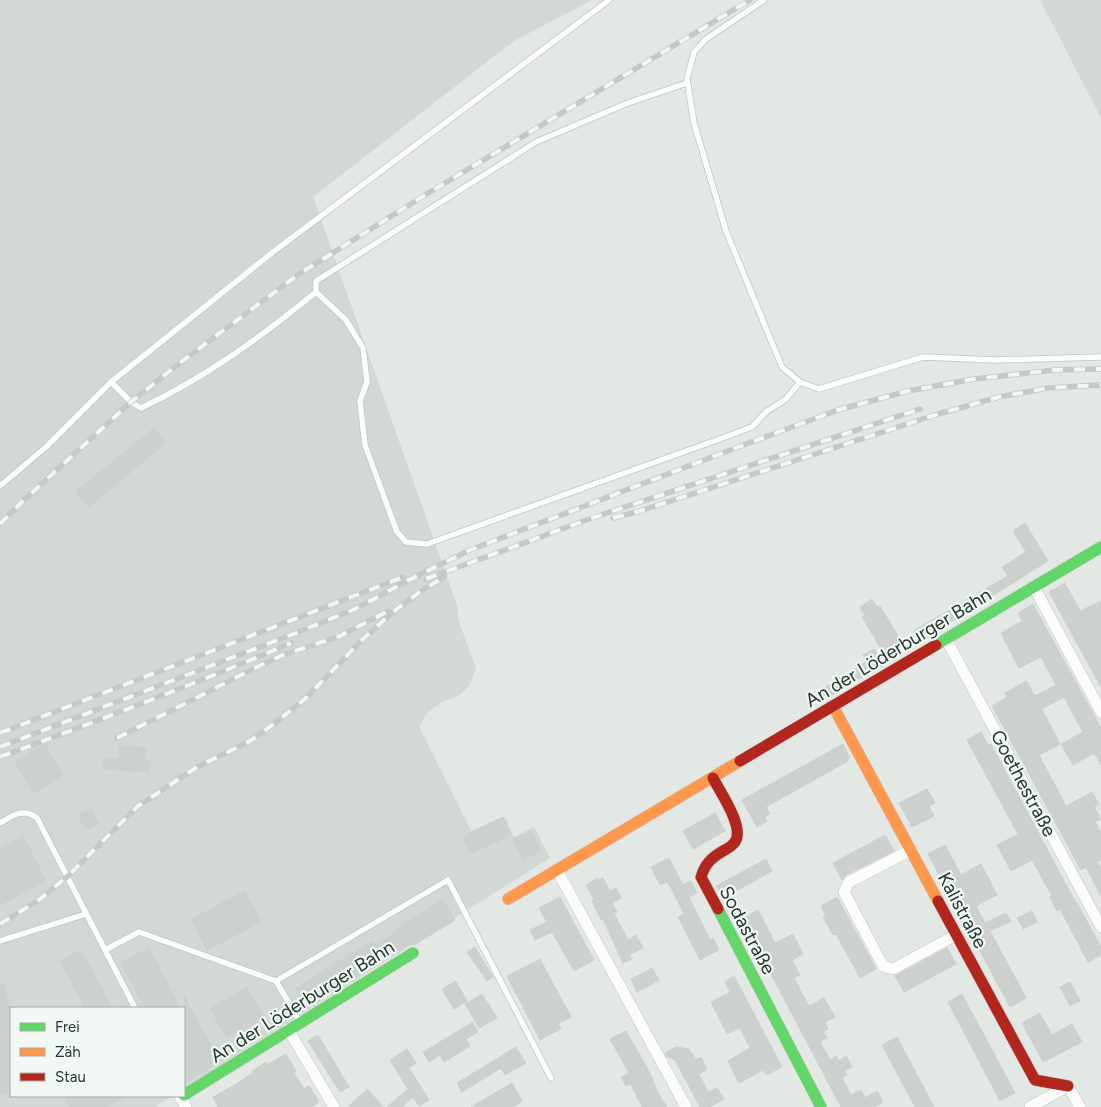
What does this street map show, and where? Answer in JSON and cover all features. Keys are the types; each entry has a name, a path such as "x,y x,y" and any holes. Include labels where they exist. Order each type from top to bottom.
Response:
{"street":[{"name":"An der Löderburger Bahn","path":"508,898 1101,547"},
{"path":"1034,587 1101,712"},
{"name":"Goethestraße","path":"946,638 1101,927"},
{"name":"Kalistraße","path":"833,706 1035,1080 1068,1086"},
{"name":"Sodastraße","path":"713,778 737,827 737,837 732,846 709,859 702,868 701,877 822,1107"},
{"path":"910,850 849,882 844,892 883,966 892,969 956,935"},
{"path":"557,870 686,1107"},
{"name":"An der Löderburger Bahn","path":"185,1096 412,953"},
{"path":"288,1030 334,1107"},
{"path":"1030,1107 1068,1086 1080,1107"}],"lane":[{"path":"0,486 47,446 111,382 273,252 609,0"},
{"path":"764,0 706,39 694,52 687,83 694,123 726,231 782,367 800,382 819,389 923,357 996,360 1101,357"},
{"path":"687,83 628,103 536,142 316,281 316,292 346,320 363,348 367,382 360,401 365,445 397,532 406,542 427,544 752,427 767,412 786,399 800,382"},
{"path":"111,382 131,402 140,408 162,398 226,361 316,292"},
{"path":"0,823 18,813 24,812 37,818 134,1007"},
{"path":"276,981 448,880 551,1078"},
{"path":"0,941 86,914"},
{"path":"104,950 138,932 276,981 300,1022"}],"shaded area":[{"path":"0,0 592,0 514,41 313,197 458,608 458,619 476,668 470,685 460,695 442,702 428,712 419,726 471,831 504,816 514,837 534,827 550,858 185,1087 185,1007 10,1007 10,1097 170,1097 154,1107 0,1107"},
{"path":"1040,0 1101,0 1101,118"}],"building":[{"path":"154,428 166,443 89,507 76,491"},
{"path":"1025,523 1048,561 919,642 913,631 1008,576 1002,567 1026,552 1013,531"},
{"path":"1065,583 1080,611 1101,601 1101,687 1049,592"},
{"path":"872,599 877,607 880,606 901,641 883,652 862,617 865,615 860,607"},
{"path":"1033,604 1101,728 1101,765 1094,753 1073,765 1061,744 1083,732 1064,697 1042,709 1060,744 1039,755 1066,806 1092,792 1099,804 1094,807 1101,819 1095,822 1101,833 1101,860 1098,862 1101,868 1101,896 1086,867 1081,870 992,706 1007,697 1005,693 1026,681 1035,696 1056,685 1041,657 1019,668 1001,633 1022,621 1018,613"},
{"path":"874,649 883,665 826,699 821,690 867,661 863,655"},
{"path":"981,732 988,745 991,744 1101,947 1101,955 1088,962 1060,909 1057,911 1050,897 1052,896 1032,860 1011,871 997,845 1018,834 967,740"},
{"path":"45,744 63,776 33,793 15,761"},
{"path":"843,744 850,758 847,759 848,761 766,807 770,814 765,817 767,821 757,827 742,800"},
{"path":"120,746 146,748 145,761 150,761 149,772 103,769 104,758 119,759"},
{"path":"927,789 935,803 929,806 934,816 912,827 899,803"},
{"path":"91,808 99,823 86,830 78,815"},
{"path":"715,813 725,831 693,849 683,831"},
{"path":"503,817 511,835 471,854 463,837"},
{"path":"531,831 541,851 523,860 513,839"},
{"path":"885,835 894,851 846,875 842,880 833,863"},
{"path":"23,836 46,881 0,905 0,848"},
{"path":"945,845 961,875 981,864 997,895 976,906 985,923 1006,913 1011,921 990,931 1026,998 1010,1007 928,854"},
{"path":"669,858 683,885 691,881 697,893 689,897 710,940 713,938 719,950 700,960 678,917 684,914 671,888 667,882 660,885 651,867"},
{"path":"766,859 772,871 723,898 716,886"},
{"path":"598,878 599,880 603,878 610,891 616,888 621,898 612,903 617,912 614,913 628,940 636,935 643,948 629,955 632,959 623,963 586,885"},
{"path":"245,891 261,922 207,950 191,919"},
{"path":"560,897 594,960 574,971 552,932 535,940 530,930 547,922 539,908"},
{"path":"837,897 876,969 860,978 836,934 833,935 823,917 826,916 821,906"},
{"path":"442,899 455,920 416,944 408,945 307,1008 295,988 372,941 374,945 398,931 397,928"},
{"path":"758,910 775,943 793,934 803,954 792,960 800,975 794,978 809,1006 824,998 835,1017 825,1022 828,1029 823,1032 827,1038 820,1041 830,1060 836,1056 839,1061 846,1056 852,1067 844,1071 847,1075 842,1078 851,1095 861,1090 865,1098 877,1091 883,1102 875,1107 841,1107 742,919"},
{"path":"1032,911 1037,922 1023,929 1017,918"},
{"path":"475,947 493,977 487,981 467,952"},
{"path":"149,948 179,1007 144,1007 121,963"},
{"path":"947,948 956,964 904,992 895,976"},
{"path":"81,950 111,1007 85,1007 60,961"},
{"path":"540,959 571,1017 558,1024 561,1029 540,1040 507,976"},
{"path":"652,968 659,980 637,992 631,979"},
{"path":"734,976 782,1067 766,1075 763,1070 739,1083 728,1061 750,1048 740,1028 727,1034 711,1002 730,992 725,982"},
{"path":"456,981 467,1001 454,1009 442,989"},
{"path":"1070,982 1080,1001 1070,1006 1060,987"},
{"path":"4,983 10,1011 10,1093 0,1094 0,984"},
{"path":"247,987 264,1017 238,1035 237,1033 227,1038 210,1009"},
{"path":"482,994 497,1018 479,1028 465,1004"},
{"path":"962,994 1015,1093 1000,1101 948,1002"},
{"path":"184,995 219,1062 185,1083 185,1007"},
{"path":"1040,1013 1052,1035 1072,1024 1082,1042 1043,1062 1022,1023"},
{"path":"473,1022 478,1032 466,1039 470,1046 444,1062 440,1055 429,1062 423,1052"},
{"path":"626,1031 667,1107 642,1107 631,1084 626,1086 621,1077 629,1073 610,1039"},
{"path":"318,1035 349,1087 340,1092 308,1041"},
{"path":"897,1037 934,1107 915,1107 882,1045"},
{"path":"516,1047 526,1063 505,1075 501,1068 462,1092 457,1083"},
{"path":"676,1047 689,1049 696,1060 701,1057 707,1069 699,1074 708,1092 717,1088 724,1099 709,1107 700,1107 675,1060 667,1057 665,1053"},
{"path":"407,1049 416,1063 409,1068 429,1100 419,1106 413,1097 402,1107 387,1107 408,1089 390,1060"},
{"path":"286,1054 296,1071 294,1073 304,1089 309,1086 319,1102 312,1107 218,1107 213,1097 253,1073 252,1071 266,1062 267,1065"},
{"path":"512,1083 522,1101 513,1107 471,1107"},
{"path":"367,1089 384,1107 348,1107"},
{"path":"72,1097 126,1097 106,1107 70,1107 66,1100"}],"railway":[{"path":"0,524 131,402 181,362 299,274 430,192 750,0"},
{"path":"0,747 355,609 470,550 838,410 908,391 974,379 1055,370 1101,369"},
{"path":"613,518 640,511 938,414 999,397 1048,388 1101,385"},
{"path":"426,579 589,519 920,409"},
{"path":"0,733 403,577"},
{"path":"0,924 39,900 69,875 138,806 197,767 250,741 275,723 305,699 362,640 393,612 444,577"},
{"path":"117,738 261,665 283,655 340,636 388,611"},
{"path":"0,757 146,702 291,643"}],"traffic: fast":[{"path":"936,645 1101,547"},
{"path":"718,909 821,1107"},
{"path":"185,1094 413,953"}],"traffic: slow":[{"path":"833,706 938,901"},
{"path":"508,899 740,761"}],"traffic: jam":[{"path":"740,761 936,645"},
{"path":"713,778 726,800 737,828 735,842 709,862 704,868 701,877 718,909"},
{"path":"938,901 1035,1080 1068,1086"}]}
